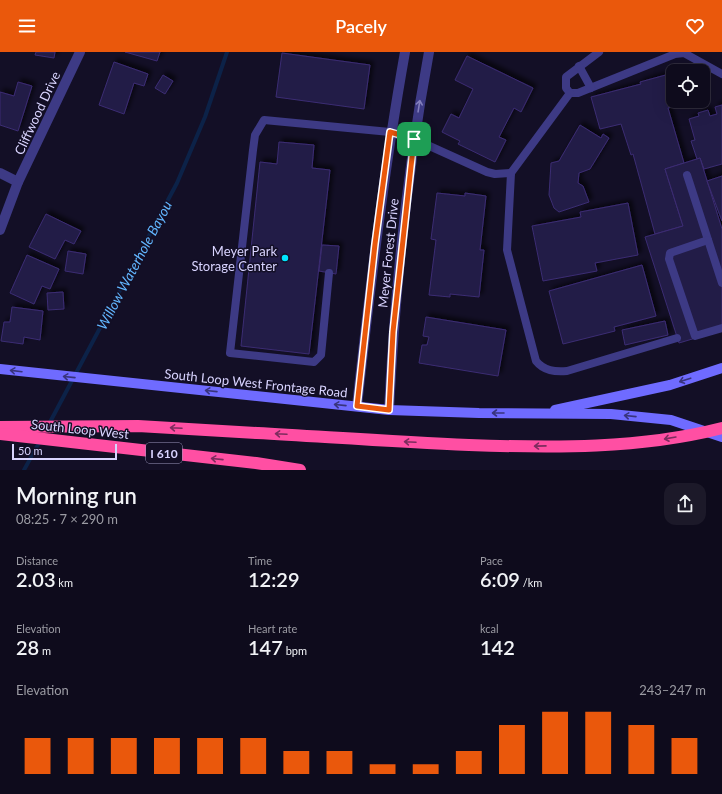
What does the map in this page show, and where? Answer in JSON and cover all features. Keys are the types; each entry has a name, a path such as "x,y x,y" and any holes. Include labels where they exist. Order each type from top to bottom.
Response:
{"highway":[{"path":"0,427 9,432 81,426 138,426 513,446 585,446 653,440 722,428"},
{"name":"South Loop West","path":"9,432 73,442 256,463 300,470"}],"main road":[{"path":"537,414 670,384 722,368"},
{"name":"South Loop West Frontage Road","path":"0,369 389,410 537,414 611,414 671,420 722,437"}],"street":[{"name":"Cliffwood Drive","path":"0,230 18,182 80,52"},
{"name":"Meyer Forest Drive","path":"357,406 375,244 390,132 405,52"},
{"name":"Meyer Forest Drive","path":"389,410 393,332 414,139 429,52"},
{"path":"390,132 414,139"},
{"path":"0,174 18,182"}],"lane":[{"path":"599,52 566,77 566,88 570,92 578,94 675,54 684,53 722,74"},
{"path":"579,66 591,88"},
{"path":"570,92 511,173 507,250 536,361 540,366 557,372 567,371 677,338"},
{"path":"330,273 321,355 314,362 230,353 255,135 264,120 390,132"},
{"path":"414,139 487,172 495,174 511,173"},
{"path":"687,175 722,283"},
{"path":"708,240 670,253 669,259 695,336 722,328"}],"building":[{"path":"36,52 55,52 54,58 35,55"},
{"path":"125,52 160,52 157,61"},
{"path":"282,53 370,65 364,109 276,97"},
{"path":"467,56 533,88 521,112 514,108 499,137 506,140 495,162 458,144 460,141 442,132 451,114 459,118 473,89 455,80"},
{"path":"114,62 148,74 144,86 134,83 124,114 99,105"},
{"path":"163,75 173,81 165,94 155,88"},
{"path":"666,75 666,108 668,108 684,163 665,169 683,226 655,234 633,154 631,155 621,124 600,129 591,97 641,84 640,82"},
{"path":"18,82 32,86 18,131 0,125 0,92 14,96"},
{"path":"722,105 722,164 704,169 700,158 697,159 691,141 695,140 689,119 699,116 698,113 708,110 710,116 717,114 715,107"},
{"path":"580,125 601,138 603,134 609,138 590,169 579,173 578,183 583,186 589,202 559,212 554,208 549,195 551,163 559,161"},
{"name":"Meyer Park Storage Center","path":"279,142 314,145 312,168 330,170 309,354 241,346 260,162 277,164"},
{"path":"700,158 722,229 722,330 679,343 645,237 683,226 665,169"},
{"path":"722,176 722,221 707,181"},
{"path":"437,193 465,196 465,193 486,196 480,250 484,250 479,297 450,294 450,297 429,295 436,240 431,239"},
{"path":"628,203 638,255 595,263 597,271 543,281 532,226 581,217 580,212"},
{"path":"46,214 81,231 74,244 65,240 55,259 29,247"},
{"path":"322,245 339,246 336,274 319,271"},
{"path":"68,251 86,254 83,274 65,271"},
{"path":"27,255 59,269 50,289 42,286 34,304 10,293"},
{"path":"642,265 656,316 614,327 615,331 563,344 549,291"},
{"path":"63,292 64,309 48,310 47,293"},
{"path":"12,307 43,311 40,340 24,337 23,344 1,341 4,322 10,322"},
{"path":"426,317 506,330 498,376 419,363 422,345 427,345 429,337 423,336"},
{"path":"665,321 668,335 625,345 622,330"}],"waterway":[{"name":"Willow Waterhole Bayou","path":"49,424 177,183 205,117 227,52"},
{"name":"Willow Waterhole Bayou","path":"24,470 40,441"}],"place":[{"name":"Meyer Park Storage Center","path":"285,258"}],"route":[{"path":"390,132 414,139 393,332 389,410 357,406 375,244 390,132"}]}
